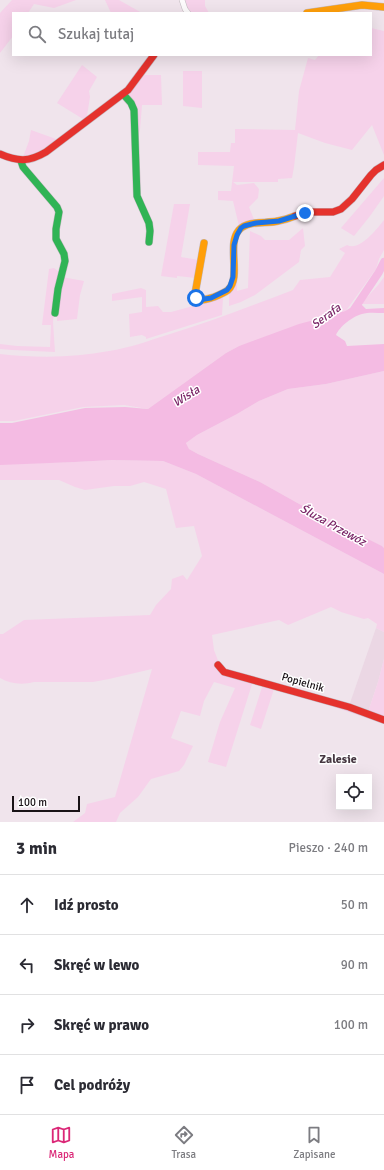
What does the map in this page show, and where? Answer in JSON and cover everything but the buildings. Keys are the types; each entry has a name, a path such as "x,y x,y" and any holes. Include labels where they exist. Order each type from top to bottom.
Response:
{"street":[{"path":"182,0 187,12"},
{"path":"314,12 362,5 384,6"},
{"path":"0,154 21,161 32,159 46,152 123,94 136,80 153,56"},
{"path":"123,94 134,110 137,196 149,223 149,242"},
{"path":"21,161 23,167 59,211 56,239 64,254 65,261 58,289 55,313"},
{"path":"204,243 195,294 198,300 211,298 227,290 230,286 233,277 234,245 241,228 256,223 279,221 302,213 334,212 339,210 347,204 376,171 384,165"},
{"name":"Popielnik","path":"218,665 224,672 342,704 384,720"}],"shaded area":[{"path":"12,0 76,0 54,8 34,4 29,12 12,12 12,37 0,53 0,13"},
{"path":"105,0 119,0 140,12 111,12"},
{"path":"185,0 205,0 205,6 208,12 190,12"},
{"path":"372,28 384,31 384,155 372,125 352,150 325,143 298,133 292,178 278,179 278,182 233,182 237,185 254,183 259,189 258,198 249,207 255,222 239,226 233,201 218,200 218,191 231,191 234,166 198,165 198,152 230,152 231,143 235,143 235,129 295,130 299,91 308,58 315,60 318,56 372,56"},
{"path":"82,65 97,77 89,91 90,97 87,116 83,119 57,103"},
{"path":"183,71 202,71 202,108 183,106"},
{"path":"143,75 161,75 162,105 142,105 138,137 136,121 127,95"},
{"path":"31,130 56,139 37,153 23,157 29,141"},
{"path":"384,178 384,196 354,236 341,228"},
{"path":"174,204 190,204 181,257 199,260 196,278 161,276"},
{"path":"384,220 384,250 376,269 345,312 239,346 226,353 148,409 124,405 83,407 14,421 0,421 0,354 54,357 116,350 215,319 293,290 300,280 330,277 345,253 339,249 347,245 352,246 362,243"},
{"path":"303,228 305,246 301,250 299,262 255,295 229,306 229,293 238,242 237,291 248,288 250,231 261,236 265,240 289,240"},
{"path":"54,268 59,272 53,322 55,352 0,349 0,344 50,347 51,325 42,325 49,269"},
{"path":"62,277 84,281 80,295 77,319 57,321 57,305"},
{"path":"384,277 384,304 361,304 379,284"},
{"path":"141,288 146,290 146,307 158,306 163,312 171,312 223,298 222,315 146,339 146,337 142,335 130,337 129,314 142,312 142,297 112,301 112,294"},
{"path":"384,371 384,548 310,510 260,482 198,454 189,449 186,443 197,435 259,401 288,389 326,384"},
{"path":"112,460 163,461 196,474 384,574 384,632 376,628 377,624 368,618 364,619 341,612 331,607 288,625 279,620 212,635 214,650 219,663 216,665 221,674 227,674 253,681 226,767 208,762 220,722 235,688 214,682 204,701 200,716 181,711 171,738 193,746 184,765 179,771 151,779 138,797 120,813 116,822 73,822 85,813 87,804 115,797 152,669 93,682 12,683 0,678 0,634 3,634 24,620 150,615 156,605 171,589 172,579 183,575 187,580 202,556 194,526 176,528 166,489 144,482 130,486 114,486 85,490 59,480 0,480 0,464"},
{"path":"376,628 384,632 384,659 368,712 350,703"},
{"path":"384,659 384,718 368,712"},
{"path":"263,684 384,721 384,724 274,689 261,729 250,725"}],"water":[{"path":"361,304 366,309 384,308 384,313 367,313 358,315 343,325 336,335 345,341 347,346 384,344 384,371 326,384 288,389 259,401 197,435 186,443 189,449 198,454 260,482 310,510 382,546 384,548 384,574 196,474 163,461 112,460 0,465 0,423 12,423 85,408 125,407 148,409 226,353 239,346 299,324 340,312 353,311"}],"waterway":[{"name":"Serafa","path":"345,316 353,311 384,262"}],"traffic: fast":[{"path":"123,94 131,103 134,110 137,196 149,223 149,242"},
{"path":"21,161 23,167 57,207 59,212 56,239 64,254 65,261 58,289 55,313"}],"traffic: slow":[{"path":"314,12 362,5 384,7"},
{"path":"204,243 195,294 196,299 200,300 205,300 221,294 228,290 232,284 234,277 233,252 235,236 239,230 247,225 285,220 295,216"}],"traffic: jam":[{"path":"0,154 18,160 23,160 34,158 46,152 128,90 153,56"},
{"path":"295,216 309,212 333,212 341,209 352,199 371,175 384,165"},
{"path":"218,665 224,672 349,707 384,720"}],"district":[{"name":"Zalesie","path":"338,759"}],"route":[{"path":"196,298 198,300 211,298 229,289 233,277 233,248 235,238 241,228 250,224 279,221 305,213"}],"water label":[{"name":"Wisła","path":"186,396"},
{"name":"Śluza Przewóz","path":"333,525"}]}
